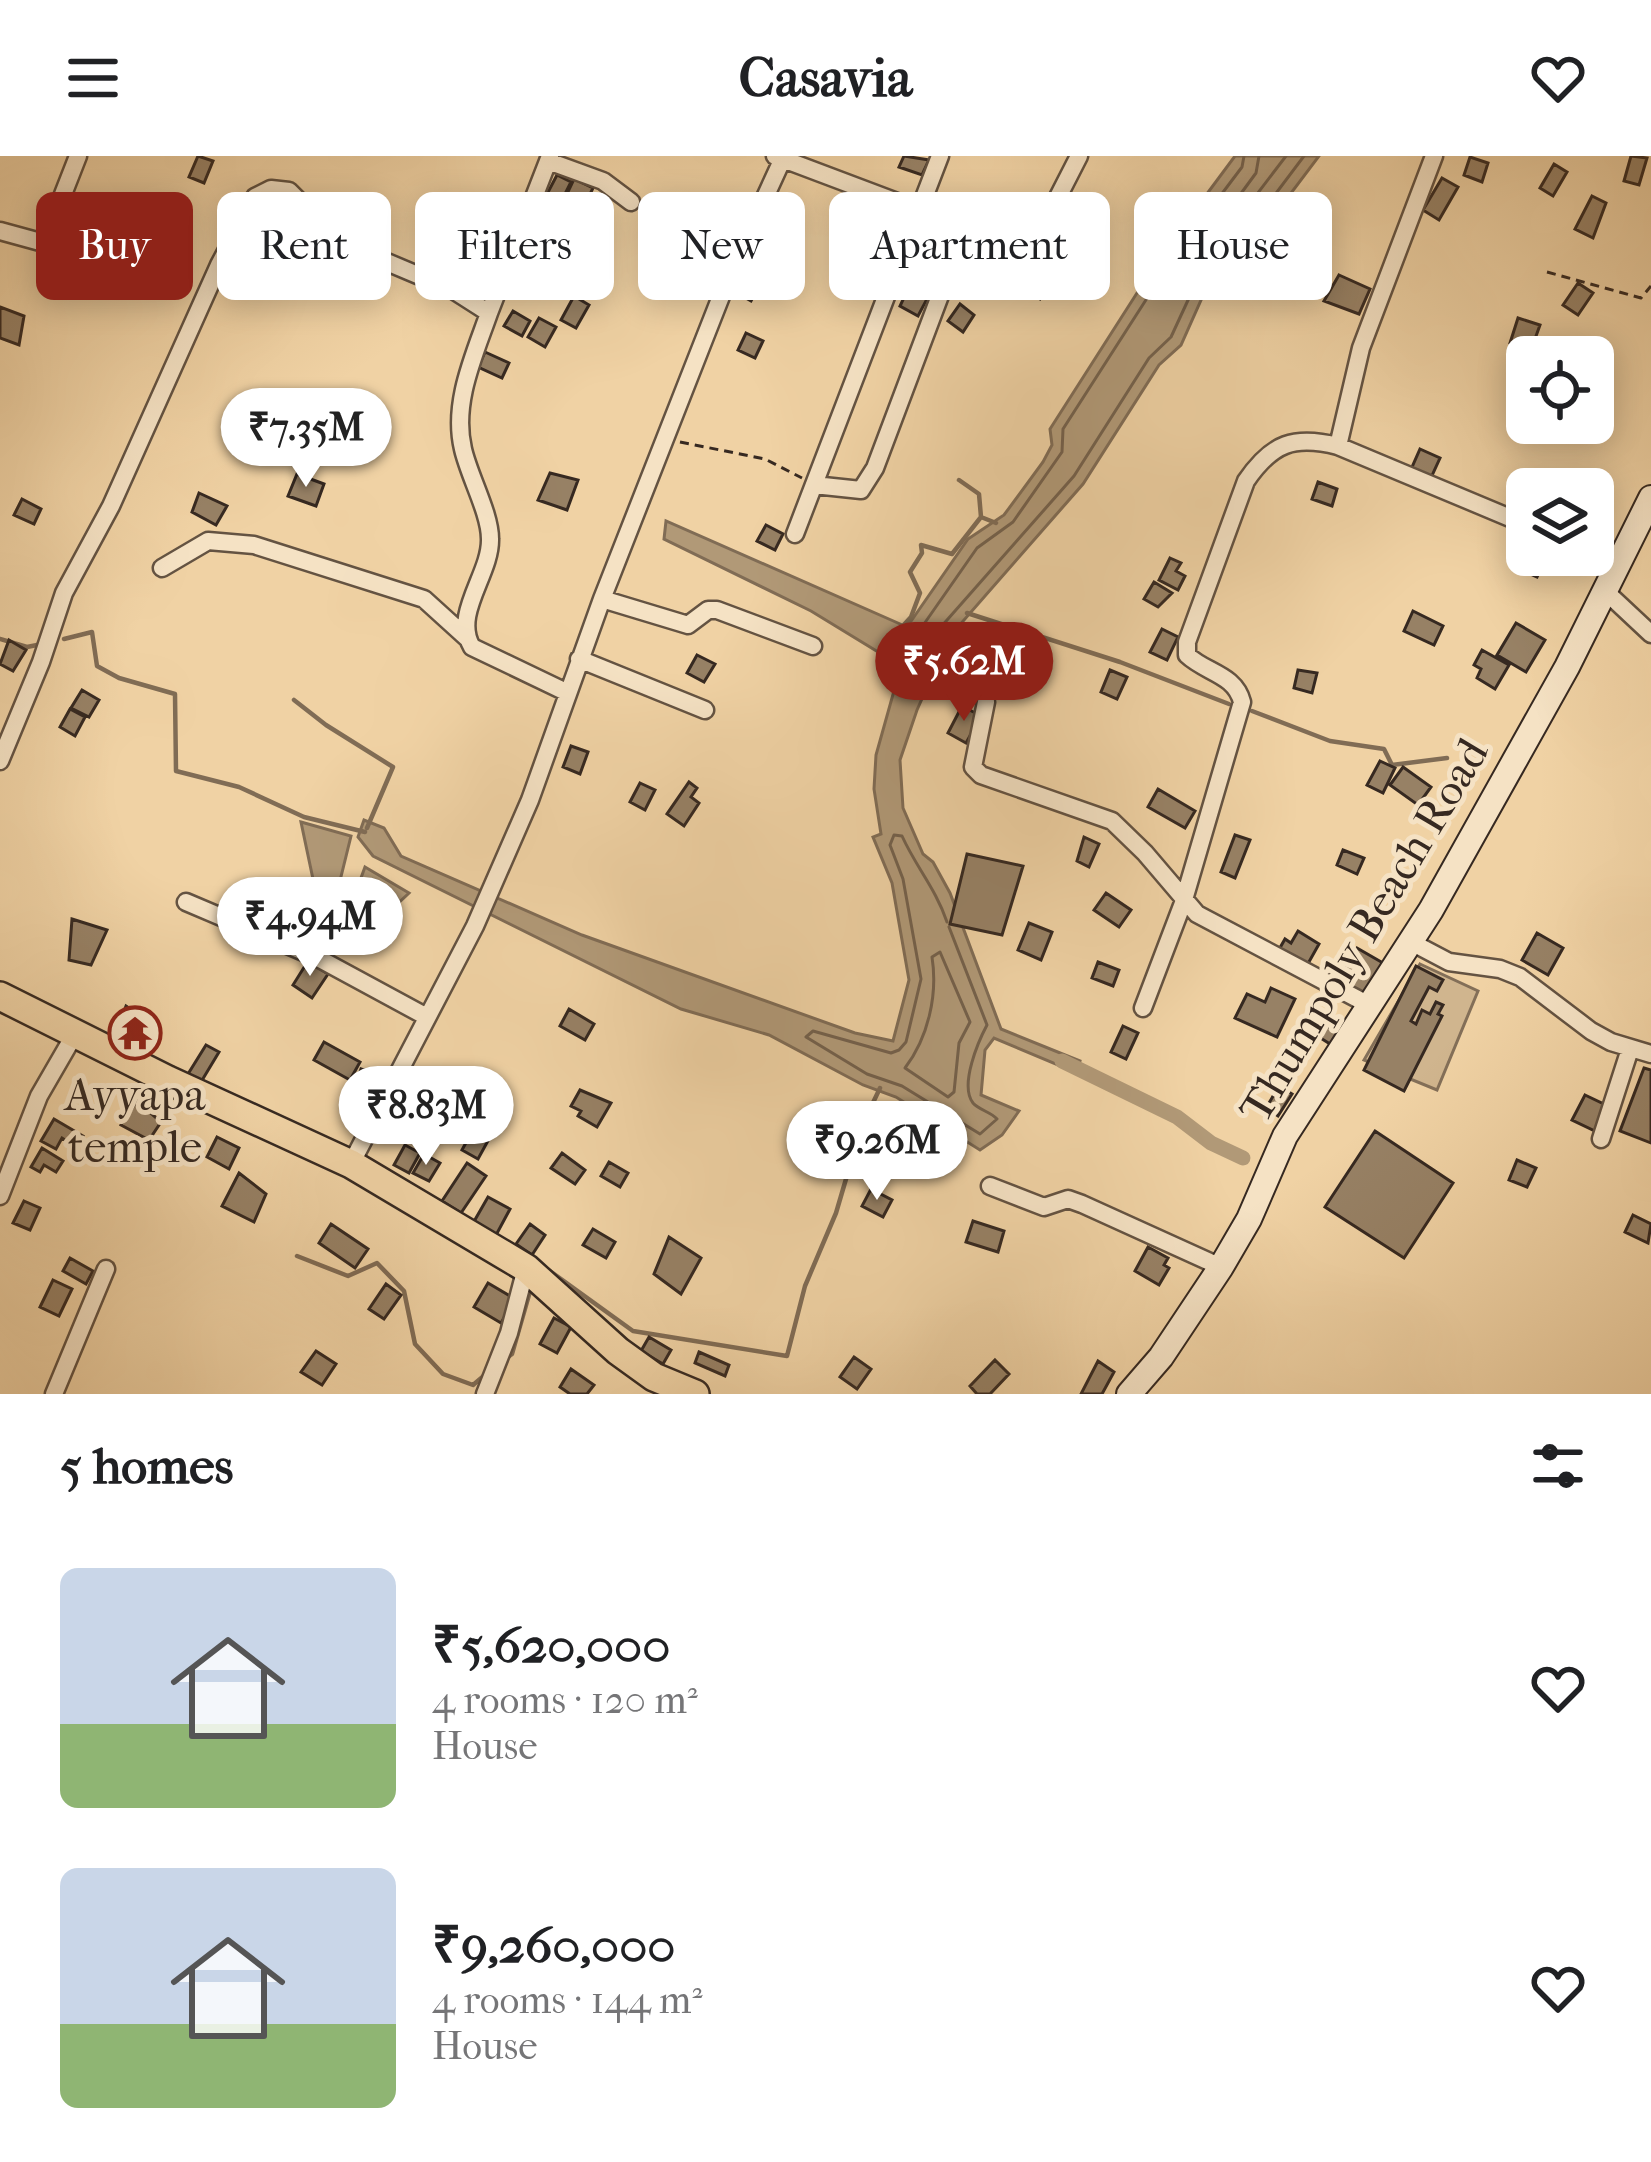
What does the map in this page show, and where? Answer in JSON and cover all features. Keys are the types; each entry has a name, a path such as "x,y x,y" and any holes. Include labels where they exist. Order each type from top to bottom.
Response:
{"main road":[{"name":"Thumpoly Beach Road","path":"1129,1394 1161,1357 1221,1268 1249,1219 1285,1136 1411,942 1567,667 1651,498"},
{"path":"0,996 351,1164 526,1268 618,1351 653,1376 695,1394"}],"street":[{"path":"0,231 44,242 79,156"},
{"path":"928,192 940,156"},
{"path":"814,485 861,490 875,468 944,285 1012,287 1079,156"},
{"path":"1338,446 1361,348 1434,156"},
{"path":"351,1164 476,926 530,800 602,599 780,157 871,192"},
{"path":"466,638 466,623 490,541 461,444 463,390 489,313 549,159 603,181 631,202"},
{"path":"0,760 64,592 111,506 219,265 255,197 271,189 289,191 318,233 453,290 489,313"},
{"path":"796,534 886,300"},
{"path":"1144,1008 1184,903 1242,702 1239,690 1227,678 1187,655 1191,625 1246,481 1260,461 1306,438 1338,446 1506,515"},
{"path":"162,568 208,541 254,545 424,599 472,647 566,692"},
{"path":"1614,559 1618,561"},
{"path":"1604,590 1651,634"},
{"path":"602,599 688,626 708,610 717,610 813,646"},
{"path":"579,659 705,710"},
{"path":"986,702 973,767 981,775 1112,821 1145,853 1184,903 1371,1006"},
{"path":"186,902 318,958 427,1017"},
{"path":"1411,942 1449,962 1520,976 1591,1031 1651,1054"},
{"path":"0,1196 39,1096 76,1032"},
{"path":"1601,1139 1630,1049"},
{"path":"989,1186 1045,1207 1068,1199 1221,1268"},
{"path":"488,1388 526,1268"},
{"path":"54,1394 106,1270"}],"path":[{"path":"1547,272 1641,298 1651,286"},
{"path":"666,439 765,459 814,485"}],"shaded area":[{"path":"1420,964 1478,991 1437,1090 1364,1060"}],"water":[{"path":"1235,156 1319,156 1292,192 1208,192"},
{"path":"1134,298 1201,300 1181,345 1159,365 1083,484 950,636 900,760 903,808 923,854 933,862 950,893 1001,1029 1080,1061 1077,1073 994,1038 985,1050 981,1095 1019,1111 1002,1135 980,1150 896,1097 863,1085 769,1035 681,1009 373,856 358,837 364,820 384,828 401,856 582,935 855,1033 893,1041 909,980 892,883 873,837 881,834 874,789 876,755 901,666 811,611 664,539 666,521 907,627 968,539 1004,515 1043,462 1052,445 1050,429"},
{"path":"301,822 351,836 333,909 317,898"},
{"path":"365,867 409,893 356,943 344,924"}],"building":[{"path":"198,156 213,161 204,183 189,177"},
{"path":"904,156 929,160 922,175 899,167"},
{"path":"1631,156 1647,158 1639,185 1624,181"},
{"path":"1470,157 1488,163 1482,182 1464,175"},
{"path":"1554,164 1567,172 1553,196 1540,188"},
{"path":"557,175 571,182 566,192 548,192"},
{"path":"1442,178 1458,187 1439,220 1423,210"},
{"path":"574,179 593,188 591,192 568,192"},
{"path":"1592,196 1606,203 1593,238 1575,229"},
{"path":"1339,275 1370,289 1359,314 1324,301 1332,300"},
{"path":"1578,283 1593,293 1578,315 1563,305"},
{"path":"572,300 589,305 576,328 561,320"},
{"path":"903,300 926,300 918,316 900,306"},
{"path":"960,304 974,315 963,332 948,321"},
{"path":"0,307 24,316 19,345 0,338"},
{"path":"513,311 530,321 522,336 504,326"},
{"path":"539,318 556,327 545,347 528,337"},
{"path":"1518,318 1540,325 1536,336 1512,336"},
{"path":"746,333 763,341 755,358 738,350"},
{"path":"485,352 509,363 502,378 478,367"},
{"path":"1420,449 1440,458 1429,482 1409,474"},
{"path":"550,473 578,480 567,510 538,500"},
{"path":"297,474 324,484 316,506 288,496"},
{"path":"1318,482 1337,489 1332,506 1312,499"},
{"path":"199,493 227,506 216,525 192,512"},
{"path":"22,499 41,509 34,524 14,515"},
{"path":"766,525 783,534 775,550 757,541"},
{"path":"1170,558 1181,563 1176,571 1185,576 1178,590 1159,580"},
{"path":"1154,582 1172,593 1158,607 1144,599"},
{"path":"1413,611 1443,626 1434,645 1404,631"},
{"path":"1516,623 1545,640 1526,672 1497,655"},
{"path":"1162,629 1178,637 1167,660 1150,652"},
{"path":"9,640 26,650 13,671 0,664"},
{"path":"1482,650 1509,665 1495,689 1477,678 1481,669 1474,665"},
{"path":"697,655 715,664 704,682 687,673"},
{"path":"1110,670 1127,677 1117,699 1101,692"},
{"path":"1298,670 1317,673 1312,693 1294,688"},
{"path":"82,690 99,700 89,717 71,708"},
{"path":"962,706 981,716 966,743 948,733"},
{"path":"70,709 85,717 75,736 60,727"},
{"path":"571,746 588,752 580,774 563,767"},
{"path":"1380,761 1395,768 1383,793 1367,785"},
{"path":"1403,767 1431,787 1418,805 1390,785"},
{"path":"689,782 697,788 691,797 699,803 684,826 667,814"},
{"path":"640,783 655,790 645,810 630,802"},
{"path":"1158,789 1195,811 1185,828 1148,807"},
{"path":"1235,835 1250,840 1235,878 1221,872"},
{"path":"1084,837 1099,844 1089,867 1077,861"},
{"path":"1343,850 1364,858 1357,874 1337,865"},
{"path":"967,854 1023,866 1002,935 950,924"},
{"path":"1106,893 1131,910 1119,927 1094,910"},
{"path":"72,919 107,930 91,965 69,960"},
{"path":"1029,923 1052,932 1041,960 1018,950"},
{"path":"1298,931 1319,944 1305,969 1277,953 1285,939 1291,943"},
{"path":"1537,933 1563,948 1548,975 1522,960"},
{"path":"1357,948 1383,963 1363,997 1337,981"},
{"path":"308,961 328,974 312,998 293,985"},
{"path":"1098,962 1119,970 1113,986 1092,978"},
{"path":"1416,966 1443,980 1437,991 1429,987 1411,1021 1416,1024 1422,1010 1430,1014 1436,1002 1443,1005 1438,1014 1442,1016 1404,1091 1364,1070"},
{"path":"1271,988 1295,999 1277,1037 1235,1018 1247,994 1265,1002"},
{"name":"Ayyapa temple","path":"126,1006 157,1027 143,1053 114,1038"},
{"path":"569,1009 594,1024 585,1040 560,1026"},
{"path":"1314,1018 1338,1033 1330,1044 1319,1037 1312,1048 1300,1041"},
{"path":"1123,1026 1138,1033 1126,1059 1111,1052"},
{"path":"324,1042 360,1062 350,1080 314,1060"},
{"path":"206,1045 219,1052 201,1082 188,1074"},
{"path":"1644,1068 1651,1070 1651,1143 1620,1131"},
{"path":"361,1069 385,1077 376,1101 353,1093"},
{"path":"1279,1086 1292,1094 1278,1116 1266,1108"},
{"path":"580,1090 611,1103 597,1127 571,1106"},
{"path":"1585,1095 1610,1107 1597,1132 1572,1120"},
{"path":"137,1101 161,1122 149,1140 121,1125"},
{"path":"427,1107 449,1117 443,1132 420,1122"},
{"path":"54,1119 83,1136 77,1147 62,1138 56,1149 41,1141"},
{"path":"474,1128 490,1137 478,1159 462,1150"},
{"path":"1375,1131 1453,1183 1404,1258 1325,1207"},
{"path":"217,1137 239,1148 229,1169 207,1157"},
{"path":"405,1145 420,1153 409,1173 394,1165"},
{"path":"42,1148 63,1161 56,1172 44,1165 40,1172 31,1167"},
{"path":"562,1153 585,1170 575,1184 551,1168"},
{"path":"424,1154 440,1163 429,1181 413,1173"},
{"path":"1517,1160 1536,1168 1527,1187 1509,1180"},
{"path":"609,1162 628,1173 620,1187 601,1176"},
{"path":"467,1163 486,1176 461,1213 442,1201"},
{"path":"239,1173 266,1194 254,1222 222,1206"},
{"path":"871,1189 892,1200 883,1217 862,1206"},
{"path":"488,1197 510,1209 495,1237 472,1225"},
{"path":"24,1201 40,1208 30,1230 13,1223"},
{"path":"1633,1215 1651,1224 1648,1243 1625,1232"},
{"path":"973,1221 1004,1231 998,1252 966,1242"},
{"path":"331,1224 368,1249 355,1268 319,1243"},
{"path":"530,1224 545,1235 532,1255 516,1244"},
{"path":"593,1229 615,1242 606,1258 583,1245"},
{"path":"669,1237 701,1258 681,1294 654,1274"},
{"path":"1148,1247 1168,1258 1164,1265 1169,1268 1159,1285 1135,1271"},
{"path":"70,1258 93,1271 86,1284 63,1271"},
{"path":"53,1280 72,1289 59,1316 40,1307"},
{"path":"488,1283 515,1299 501,1323 474,1307"},
{"path":"386,1284 401,1295 384,1319 369,1309"},
{"path":"554,1318 571,1327 557,1353 540,1344"},
{"path":"649,1337 671,1350 663,1364 641,1351"},
{"path":"316,1351 336,1364 322,1385 301,1372"},
{"path":"699,1352 729,1365 725,1376 695,1363"},
{"path":"854,1357 871,1369 857,1389 840,1377"},
{"path":"995,1360 1009,1374 990,1394 977,1394 970,1386"},
{"path":"1098,1361 1114,1372 1102,1394 1081,1394"},
{"path":"571,1369 594,1385 587,1394 570,1394 560,1387"}],"waterway":[{"path":"959,480 979,494 981,517 996,523"},
{"path":"901,628 920,593 910,572 922,553 921,545 952,554 981,517"},
{"path":"967,613 1120,662 1229,704"},
{"path":"64,639 92,632 97,666 119,678 175,694 176,771 239,787 304,817 365,832"},
{"path":"0,639 37,645"},
{"path":"294,700 393,767 367,828"},
{"path":"1252,711 1330,741 1384,749 1392,765 1447,758"},
{"path":"1062,1061 1177,1117 1211,1143 1243,1158"},
{"path":"547,1269 633,1331 787,1356 805,1286 880,1088"},
{"path":"297,1256 348,1276 377,1263 404,1291 415,1344 443,1374 473,1385 486,1374"},
{"path":"504,1360 512,1354 531,1288"}],"place":[{"name":"Ayyapa temple","path":"135,1033"}]}
